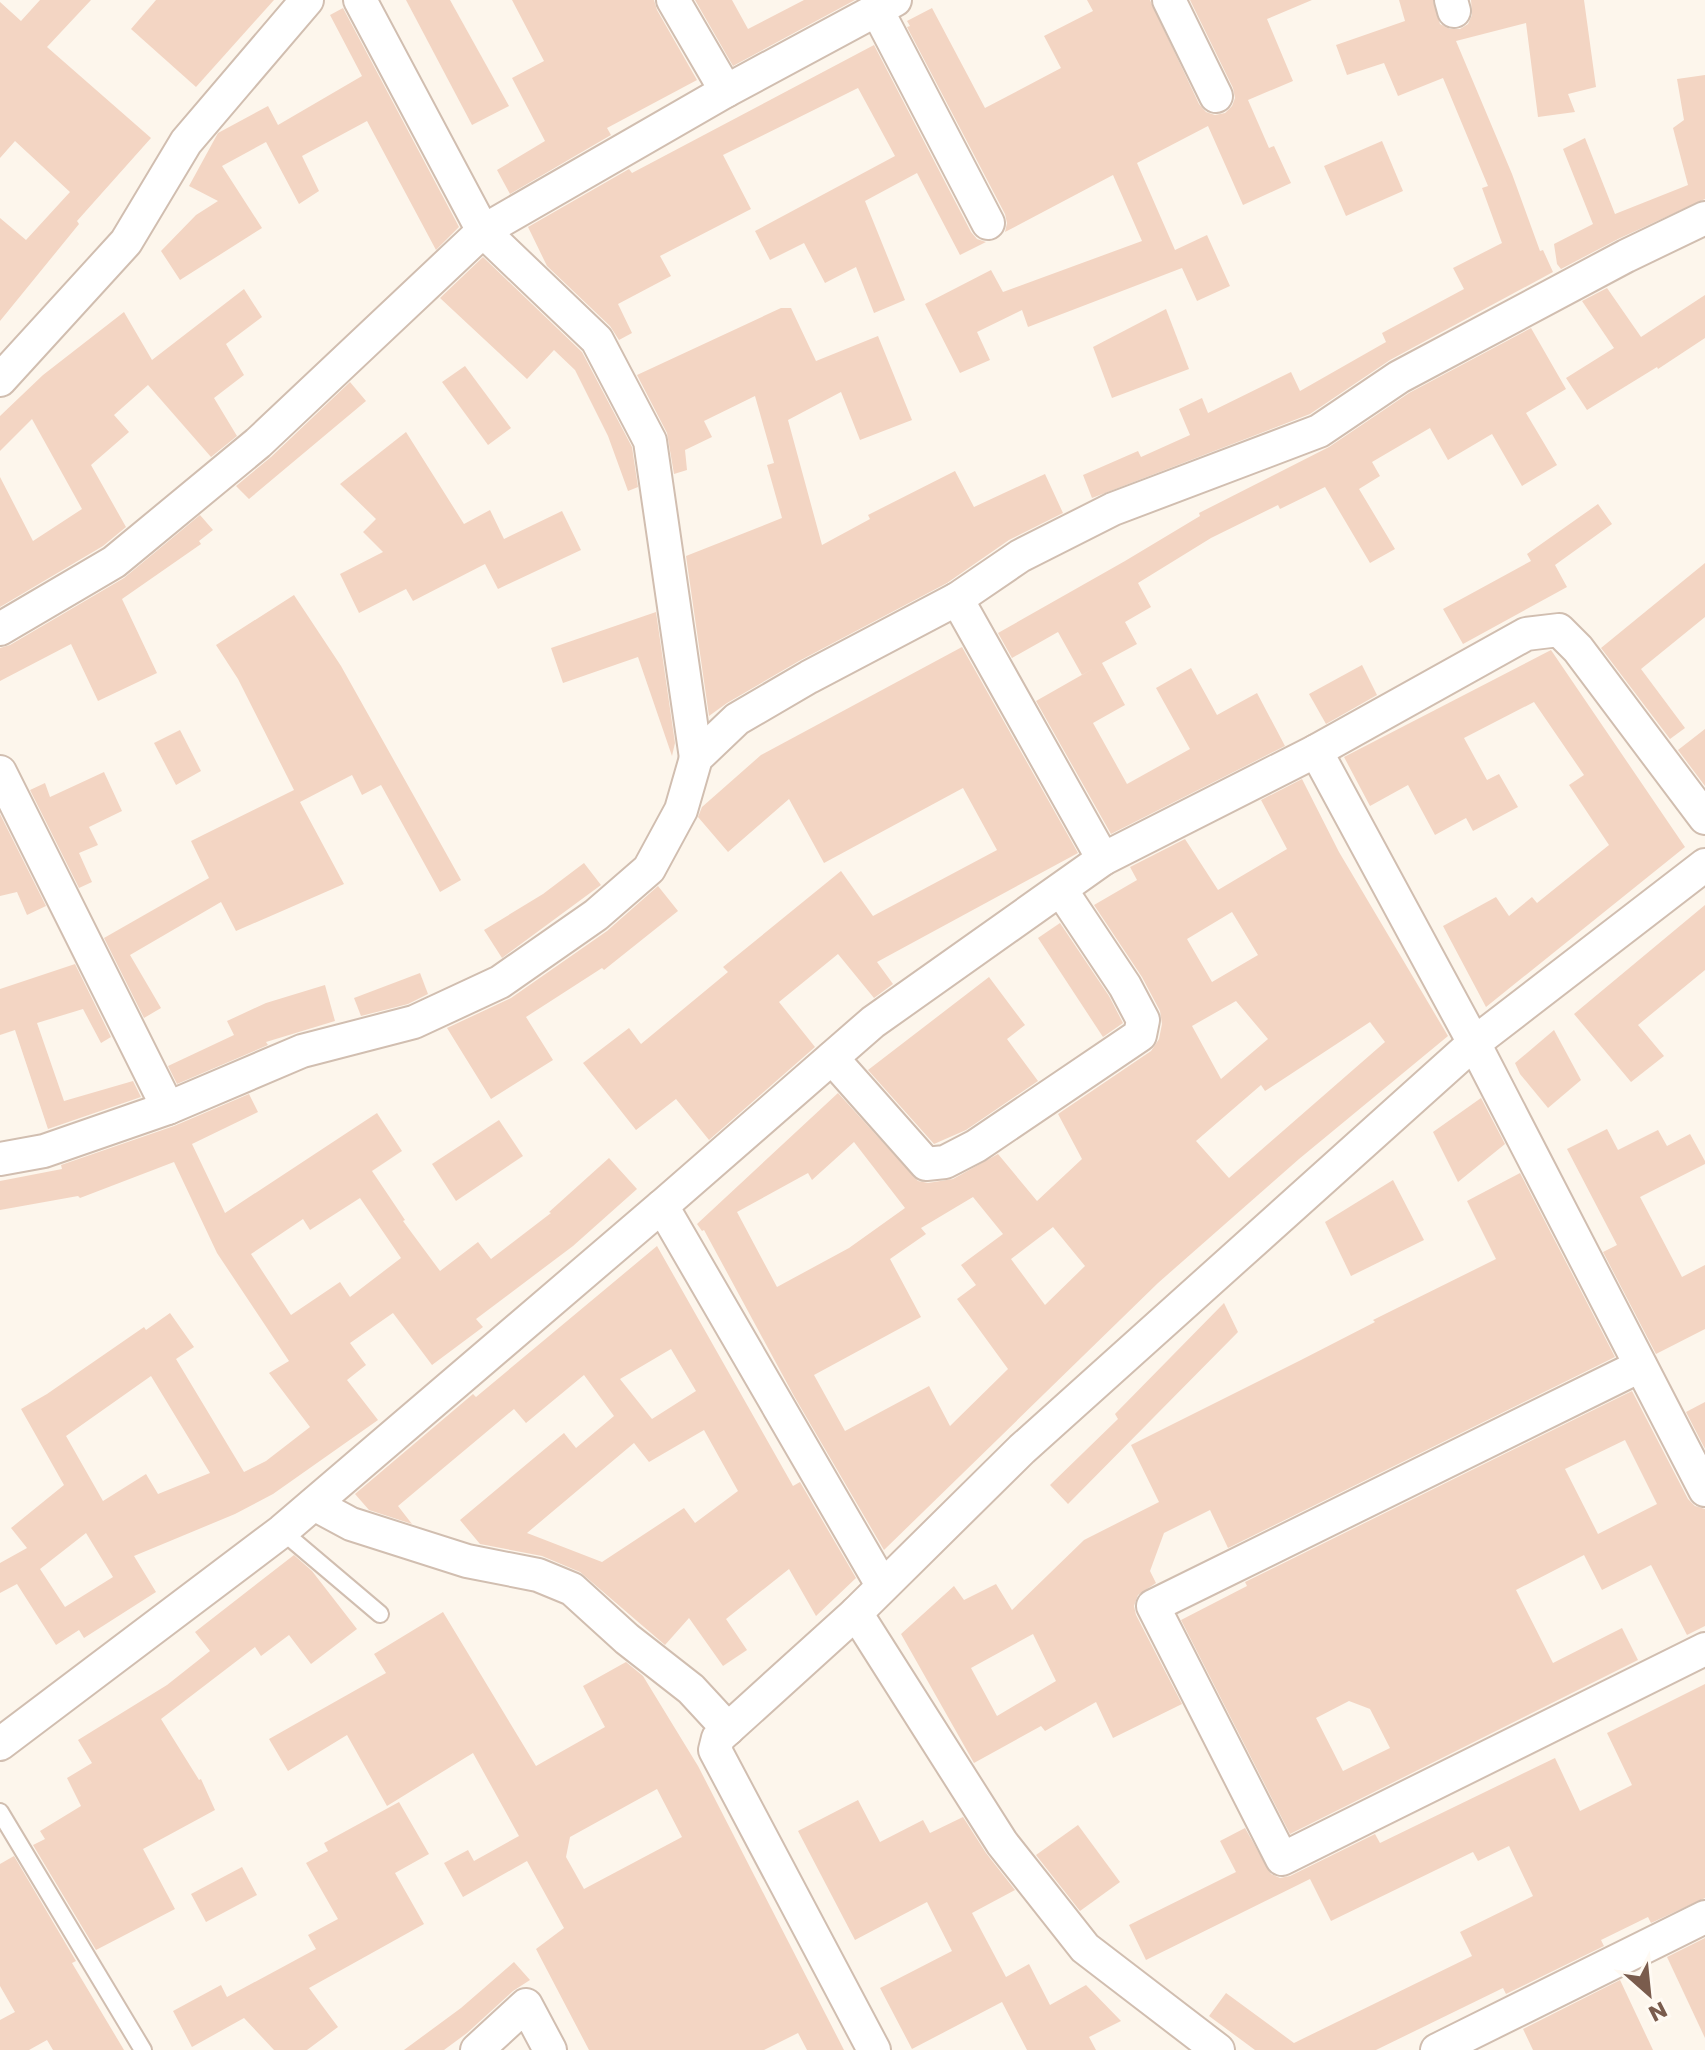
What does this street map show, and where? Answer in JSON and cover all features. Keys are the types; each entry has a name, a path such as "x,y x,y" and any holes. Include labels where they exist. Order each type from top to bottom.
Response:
{"street":[{"path":"0,380 126,242 186,142 307,0"},
{"path":"0,1159 44,1151 168,1108 302,1051 414,1022 500,982 596,915 649,869 681,810 696,758 650,441 597,340 483,231 360,0"},
{"path":"673,0 726,91"},
{"path":"1169,0 1216,96"},
{"path":"0,629 114,562 258,443 483,231 726,91 886,5 988,223"},
{"path":"696,758 737,719 957,599 1020,556 1113,509 1319,431 1399,377 1626,256 1705,218"},
{"path":"957,599 1103,859"},
{"path":"0,1744 282,1531 873,1022 1103,859 1316,751 1526,634 1559,630 1578,649 1705,818"},
{"path":"1316,751 1474,1043 1705,1490"},
{"path":"0,772 168,1108"},
{"path":"874,2050 715,1750 718,1738 856,1613 1022,1449 1474,1043 1705,865"},
{"path":"832,1058 926,1164 945,1162 976,1146 1140,1035 1143,1020 1061,890"},
{"path":"662,1206 882,1585"},
{"path":"1640,1366 1153,1606 1282,1859 1705,1649"},
{"path":"314,1504 351,1524 467,1561 538,1575 572,1589 627,1639 691,1689 728,1729"},
{"path":"856,1613 1002,1843 1085,1948 1218,2050"},
{"path":"1437,2050 1705,1917"},
{"path":"477,2050 526,2005 550,2050"}],"lane":[{"path":"282,1531 380,1614"},
{"path":"0,1812 143,2050"}],"building":[{"path":"40,0 91,0 47,47 151,138 77,221 79,224 0,321 0,218 26,240 70,192 15,141 0,158 0,2 21,21"},
{"path":"156,0 274,0 196,87 131,29"},
{"path":"406,0 450,0 509,106 472,125"},
{"path":"512,0 654,0 697,80 607,128 611,135 510,194 497,170 545,141 512,78 544,61"},
{"path":"695,0 732,0 748,29 804,0 855,0 733,66"},
{"path":"1087,0 1150,0 1199,104 1206,112 1215,115 1225,113 1232,106 1235,98 1233,88 1190,0 1312,0 1267,19 1293,81 1248,100 1269,148 1274,146 1291,183 1243,205 1208,126 1137,163 1175,250 1207,235 1230,286 1197,301 1182,268 1028,327 1022,310 977,332 990,360 960,373 925,304 991,270 1003,292 1142,241 1113,175 1005,232 1005,214 907,27 910,26 907,21 932,8 985,108 1061,68 1044,36 1093,11"},
{"path":"1399,0 1433,0 1440,24 1450,29 1460,29 1468,24 1472,15 1471,0 1584,0 1596,87 1568,94 1575,112 1538,117 1526,23 1456,41 1512,174 1540,251 1543,250 1553,272 1390,360 1310,414 1092,498 1083,475 1138,451 1141,457 1190,435 1179,409 1202,398 1208,413 1291,372 1300,391 1386,342 1382,333 1464,289 1453,268 1502,243 1482,188 1488,186 1443,78 1398,96 1384,63 1347,75 1336,45 1405,21"},
{"path":"343,8 459,227 436,250 367,121 302,156 319,191 299,204 266,142 222,166 262,228 180,280 161,251 196,215 218,201 189,186 218,133 268,106 278,125 362,76 330,15"},
{"path":"874,45 971,232 977,239 986,242 960,255 917,173 865,201 905,300 874,313 856,267 825,283 804,243 770,260 755,231 895,156 858,88 723,155 751,209 660,256 671,276 618,304 632,333 619,340 610,326 547,266 528,227 629,169 632,173"},
{"path":"1705,75 1705,199 1561,269 1557,264 1554,244 1593,224 1563,149 1585,138 1615,214 1688,185 1673,128 1684,120 1677,79"},
{"path":"1382,141 1403,191 1346,216 1324,166"},
{"path":"483,257 582,352 632,447 638,487 628,491 608,436 575,370 554,350 527,379 440,298"},
{"path":"1607,288 1641,337 1705,295 1705,338 1587,410 1566,378 1614,348 1582,301"},
{"path":"244,289 262,317 226,344 244,375 214,398 237,436 211,457 148,385 114,415 129,432 91,465 126,527 103,546 0,607 0,477 33,541 82,509 32,419 0,451 0,416 43,375 124,312 152,360"},
{"path":"781,308 791,308 816,361 878,336 912,420 860,440 841,392 788,420 822,545 870,519 868,515 955,471 974,507 1045,474 1063,513 1009,540 947,583 799,661 709,716 686,556 782,518 767,465 774,463 755,396 704,421 712,437 685,450 687,470 674,474 667,433 637,375"},
{"path":"1166,309 1189,369 1112,398 1093,347"},
{"path":"1531,328 1566,389 1526,413 1557,465 1522,486 1492,434 1448,460 1430,428 1372,462 1380,476 1359,489 1395,549 1370,563 1325,487 1280,509 1278,505 1211,538 1138,583 1151,607 1125,622 1137,644 1102,663 1125,705 1093,723 1127,784 1190,749 1156,688 1191,668 1217,715 1257,693 1285,746 1111,834 1036,701 1082,675 1058,632 1012,658 998,633 1125,561 1200,516 1199,513 1329,447 1409,393"},
{"path":"465,366 511,428 488,445 442,382"},
{"path":"350,382 366,401 249,499 236,486"},
{"path":"406,432 464,524 490,510 504,539 562,511 581,550 498,589 485,564 413,601 406,589 359,613 340,574 383,552 363,532 376,519 340,484"},
{"path":"1598,504 1612,524 1555,565 1567,587 1463,644 1443,609 1531,561 1527,554"},
{"path":"200,515 213,530 199,541 201,544 122,599 157,673 98,701 71,644 0,681 0,648 124,578"},
{"path":"1705,563 1705,617 1641,669 1685,728 1670,739 1601,648"},
{"path":"294,595 341,666 461,880 440,892 381,785 362,795 352,775 300,802 344,884 236,931 221,902 130,955 161,1008 144,1018 104,938 209,878 191,841 294,790 238,679 216,645"},
{"path":"656,612 675,743 672,756 638,657 563,683 551,648"},
{"path":"962,647 1078,853 877,962 893,984 874,998 838,954 779,1002 815,1047 709,1140 676,1099 636,1130 583,1063 629,1028 641,1044 728,972 723,967 841,871 873,916 997,850 963,788 824,863 789,799 728,852 698,817 702,807 761,755"},
{"path":"1551,650 1685,847 1486,1007 1443,926 1496,897 1509,916 1532,897 1537,903 1609,845 1569,785 1584,775 1534,702 1464,738 1487,780 1499,774 1518,807 1473,831 1466,818 1435,835 1408,785 1370,806 1344,757"},
{"path":"1362,665 1377,695 1326,724 1309,694"},
{"path":"1705,729 1705,786 1678,750"},
{"path":"180,730 201,771 176,785 154,743"},
{"path":"104,772 122,811 89,827 98,845 79,853 92,882 79,888 30,790 45,783 50,797"},
{"path":"1302,779 1339,852 1448,1036 1299,1159 1158,1283 884,1550 794,1396 704,1230 697,1224 838,1093 918,1181 928,1183 953,1179 998,1154 1037,1201 1082,1159 1058,1114 1151,1051 1159,1039 1162,1024 1160,1011 1142,977 1094,905 1137,880 1130,867 1185,839 1218,890 1287,849 1261,800","holes":["1232,912 1258,955 1212,982 1187,939","1236,1001 1268,1039 1221,1079 1192,1026","1370,1022 1385,1042 1229,1178 1196,1141 1261,1085 1265,1091","854,1142 905,1208 849,1248 777,1287 737,1212 808,1173 812,1180","973,1197 1003,1234 961,1265 976,1285 957,1299 1008,1369 950,1426 929,1386 845,1431 814,1375 921,1317 890,1259 926,1234 921,1228","1053,1227 1085,1266 1045,1305 1011,1259"]},
{"path":"0,814 46,906 27,915 17,892 0,896"},
{"path":"584,863 601,885 502,958 484,930 543,894"},
{"path":"658,886 678,911 604,970 602,968 526,1017 553,1060 491,1099 447,1028 511,998 607,931"},
{"path":"1705,905 1705,970 1638,1025 1664,1056 1631,1082 1574,1014"},
{"path":"1060,923 1109,996 1123,1023 1103,1037 1038,938"},
{"path":"75,964 111,1037 101,1043 83,1009 37,1023 64,1101 133,1081 141,1097 48,1129 15,1030 0,1035 0,989"},
{"path":"420,973 428,994 408,1004 361,1016 354,998"},
{"path":"989,977 1025,1025 1007,1039 1038,1081 966,1130 934,1144 868,1070"},
{"path":"325,985 335,1021 266,1042 268,1045 177,1084 168,1066 234,1035 227,1021 266,1003"},
{"path":"1554,1030 1581,1080 1548,1108 1520,1074 1515,1063"},
{"path":"249,1094 258,1112 192,1144 225,1213 377,1113 402,1151 372,1171 403,1221 440,1271 478,1242 491,1259 551,1213 609,1158 637,1189 573,1246 476,1319 483,1327 432,1365 393,1313 350,1343 366,1365 347,1380 378,1420 273,1494 235,1514 134,1556 156,1592 84,1638 79,1630 56,1645 17,1584 0,1593 0,1563 27,1548 11,1528 64,1485 21,1409 170,1313 194,1347 176,1359 244,1472 266,1461 310,1427 269,1373 289,1361 217,1253 174,1162 80,1198 0,1210 0,1181 62,1169 61,1165 174,1126","holes":["360,1198 401,1258 350,1297 340,1282 291,1315 251,1254 303,1219 310,1230","151,1376 210,1473 158,1494 146,1474 103,1501 66,1436","86,1533 113,1577 65,1607 40,1569"]},
{"path":"1481,1098 1505,1144 1458,1182 1433,1132"},
{"path":"499,1120 523,1156 456,1201 432,1164"},
{"path":"1607,1129 1618,1150 1658,1130 1667,1146 1690,1134 1705,1161 1705,1164 1640,1197 1682,1277 1705,1265 1705,1329 1656,1354 1603,1252 1617,1245 1567,1149"},
{"path":"1520,1173 1615,1357 1228,1548 1210,1510 1164,1533 1150,1571 1156,1583 1138,1595 1134,1606 1182,1704 1113,1738 1096,1702 1045,1731 1041,1726 974,1763 901,1634 954,1586 964,1600 996,1584 1012,1610 1084,1540 1159,1502 1131,1445 1496,1259 1467,1201","holes":["1033,1634 1056,1681 997,1716 971,1668"]},
{"path":"1393,1180 1424,1240 1351,1276 1325,1222"},
{"path":"657,1246 793,1486 800,1482 856,1578 816,1616 789,1569 726,1619 747,1650 723,1666 689,1618 665,1645 580,1572 542,1556 480,1544 460,1520 564,1433 576,1448 614,1416 584,1375 526,1423 514,1409 398,1506 412,1524 369,1510 355,1494 473,1394 476,1397","holes":["671,1349 696,1391 652,1419 620,1379","704,1430 738,1491 695,1523 684,1508 602,1562 527,1533 634,1443 649,1462"]},
{"path":"1224,1303 1238,1332 1068,1504 1050,1485 1118,1419 1115,1414"},
{"path":"1632,1391 1688,1499 1695,1506 1705,1509 1705,1626 1687,1635 1651,1565 1602,1590 1584,1555 1516,1590 1553,1663 1622,1628 1638,1660 1290,1834 1181,1620 1247,1586 1245,1582","holes":["1625,1440 1657,1504 1598,1534 1565,1469","1349,1701 1370,1709 1390,1748 1343,1771 1316,1718"]},
{"path":"1705,1402 1705,1449 1686,1412"},
{"path":"294,1555 312,1571 357,1629 311,1664 289,1635 261,1656 255,1647 161,1719 201,1779 215,1810 143,1849 175,1909 96,1950 33,1845 45,1839 40,1831 81,1806 67,1778 92,1763 78,1740 167,1685 210,1651 195,1632"},
{"path":"443,1612 536,1766 605,1727 583,1686 626,1662 643,1676 698,1766 844,2050 807,2050 798,2033 764,2050 589,2050 536,1949 564,1928 527,1861 463,1897 444,1863 468,1850 474,1861 519,1836 473,1753 387,1806 347,1735 288,1771 269,1739 386,1673 374,1654","holes":["657,1789 682,1837 584,1889 566,1857 570,1837"]},
{"path":"1705,1684 1705,1898 1651,1923 1648,1917 1601,1940 1604,1946 1506,1994 1503,1988 1376,2050 1255,2050 1209,2016 1226,1993 1294,2043 1472,1956 1460,1932 1533,1896 1509,1846 1478,1861 1473,1852 1331,1921 1310,1879 1146,1960 1129,1925 1236,1872 1220,1841 1245,1828 1271,1874 1280,1878 1290,1876 1375,1834 1380,1843 1555,1758 1580,1811 1632,1785 1607,1733"},
{"path":"858,1800 880,1842 923,1820 930,1833 963,1817 1015,1890 972,1913 1006,1977 1029,1964 1050,2005 1086,1985 1121,2021 1089,2037 1096,2050 1027,2050 1002,2002 912,2049 880,1988 952,1951 927,1902 855,1940 798,1831"},
{"path":"399,1802 429,1854 395,1873 424,1924 309,1988 338,2027 307,2050 274,2050 244,2018 192,2047 173,2011 221,1985 227,1997 316,1949 308,1935 338,1919 306,1863 328,1851 324,1843"},
{"path":"1078,1825 1120,1882 1080,1911 1036,1855"},
{"path":"14,1856 124,2050 53,2050 47,2040 29,2050 0,2050 0,2020 15,2012 0,1986 0,1864"},
{"path":"242,1867 257,1895 206,1922 191,1894"},
{"path":"1705,1938 1705,2038 1667,1957"},
{"path":"514,1962 530,1980 513,1991 467,2033 444,2050 404,2050 461,2008"},
{"path":"1620,1980 1653,2050 1533,2050 1523,2029"}]}
